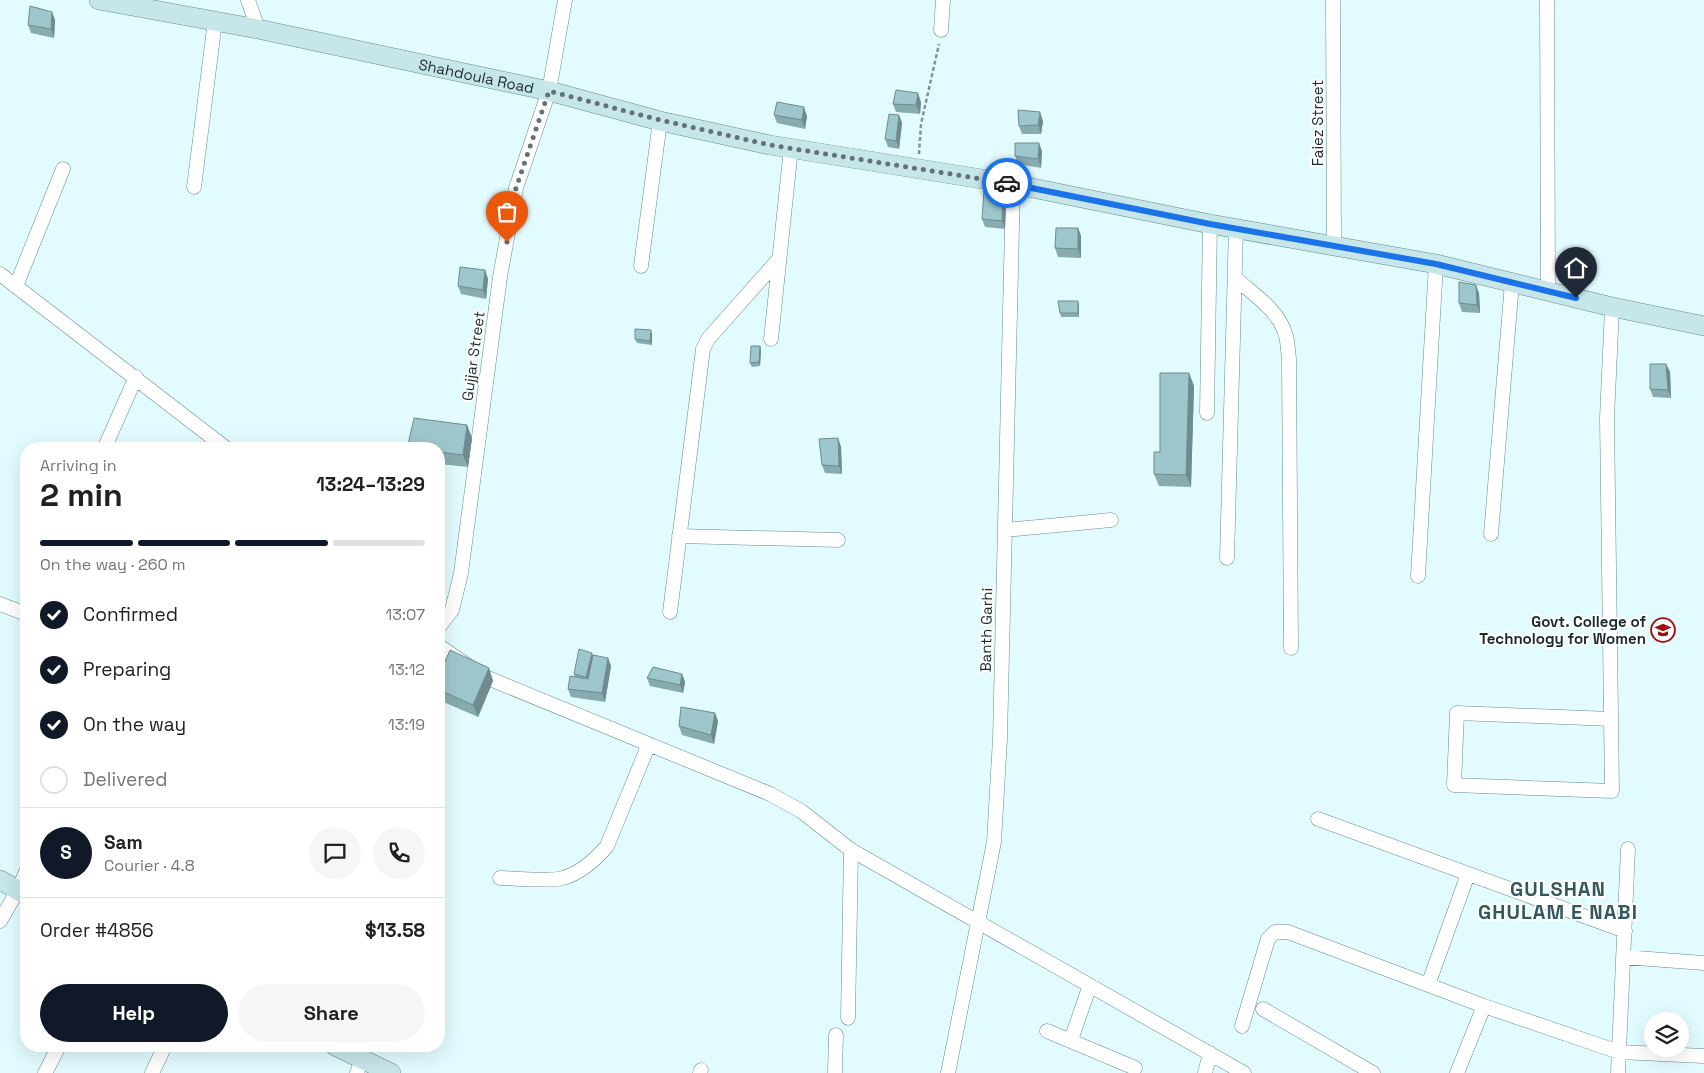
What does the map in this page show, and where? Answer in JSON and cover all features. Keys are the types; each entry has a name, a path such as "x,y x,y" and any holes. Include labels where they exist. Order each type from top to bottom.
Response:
{"street":[{"name":"Shahdoula Road","path":"99,0 138,4 215,22 258,29 549,91 660,120 791,148 1013,184 1210,224 1436,264 1612,307 1704,326"},
{"path":"248,0 258,29"},
{"name":"Gujjar Street","path":"445,619 452,610 461,573 499,287 516,188 549,91 565,0"},
{"path":"941,30 943,0"},
{"name":"Faiez Street","path":"1333,0 1334,246"},
{"path":"1546,0 1548,292"},
{"path":"194,187 215,22"},
{"path":"641,266 660,120"},
{"path":"771,339 791,148"},
{"path":"16,286 63,169"},
{"name":"Banth Garhi","path":"948,1073 994,842 1000,739 1013,184"},
{"path":"1207,413 1210,224"},
{"path":"1227,558 1236,228"},
{"path":"670,612 703,349 712,335 779,259"},
{"path":"1418,576 1436,264"},
{"path":"0,274 218,442"},
{"path":"1235,278 1270,308 1281,323 1287,337 1289,359 1291,648"},
{"path":"1491,534 1512,282"},
{"path":"1611,718 1457,713 1454,785 1612,791 1607,418 1612,307"},
{"path":"107,442 136,377"},
{"path":"1005,530 1111,520"},
{"path":"679,536 838,540"},
{"path":"0,604 20,612"},
{"path":"445,650 483,676 770,794 801,811 851,850 1244,1073"},
{"path":"500,878 561,879 579,871 595,859 607,846 649,744"},
{"path":"1318,818 1625,931"},
{"path":"1618,1073 1628,849"},
{"path":"848,1018 851,850"},
{"path":"1428,985 1468,874"},
{"path":"0,880 20,892"},
{"path":"0,921 20,896"},
{"path":"1242,1026 1268,939 1275,932 1288,932 1484,1006 1619,1052 1704,1056"},
{"path":"1623,957 1704,963"},
{"path":"1071,1040 1090,985"},
{"path":"1457,1073 1484,1006"},
{"path":"1263,1009 1373,1073"},
{"path":"1047,1032 1071,1040 1134,1068"},
{"path":"835,1073 836,1035"},
{"path":"45,1073 56,1052"},
{"path":"152,1073 162,1052"},
{"path":"342,1052 359,1066 392,1073"},
{"path":"1205,1073 1210,1054"}],"path":[{"path":"918,169 921,124 937,58 941,30"}],"building":[{"path":"30,6 52,12 51,29 28,25"},
{"path":"896,90 918,93 916,105 893,104"},
{"path":"777,102 804,107 802,120 774,115"},
{"path":"1018,110 1040,112 1038,125 1019,126"},
{"path":"889,114 899,115 896,141 885,139"},
{"path":"1015,143 1039,143 1038,159 1015,156"},
{"path":"984,190 1003,193 1002,221 982,219"},
{"path":"1056,228 1078,228 1078,249 1055,248"},
{"path":"460,267 485,270 483,290 458,286"},
{"path":"1459,282 1476,285 1477,305 1459,303"},
{"path":"1058,301 1078,301 1078,313 1060,313"},
{"path":"635,329 651,330 650,341 635,339"},
{"path":"751,346 760,346 759,362 750,363"},
{"path":"1650,364 1666,364 1668,390 1650,389"},
{"path":"1160,373 1189,373 1186,475 1154,474 1154,452 1160,452"},
{"path":"414,418 467,425 463,455 445,453 445,442 409,442"},
{"path":"838,438 839,466 822,465 819,439"},
{"path":"579,649 592,653 586,677 574,674"},
{"path":"450,650 489,668 473,705 445,693 445,662"},
{"path":"593,655 608,658 602,693 568,689 570,676 588,679"},
{"path":"653,667 682,674 680,685 647,678"},
{"path":"681,707 715,713 711,735 679,726"}],"way so far":[{"path":"507,242 516,188 549,91 660,120 770,145 1007,183"}],"place":[{"name":"Govt. College of Technology for Women","path":"1663,630"}],"district":[{"name":"GULSHAN GHULAM E NABI","path":"1558,900"}],"route":[{"path":"1007,183 1210,224 1436,264 1576,298"}]}
